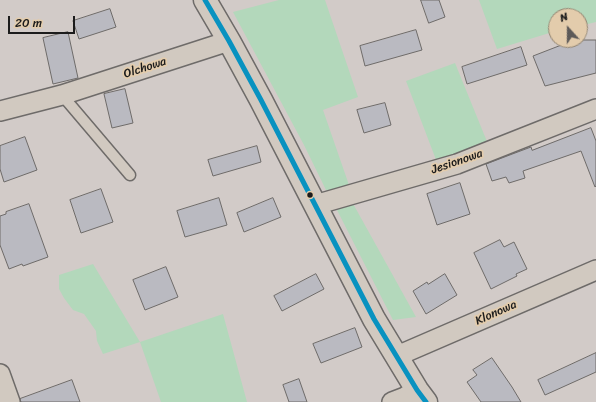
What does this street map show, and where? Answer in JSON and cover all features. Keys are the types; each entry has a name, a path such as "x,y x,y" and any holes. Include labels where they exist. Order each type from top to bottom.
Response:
{"street":[{"path":"205,0 261,100 374,319 421,396 405,397 392,402"},
{"name":"Olchowa","path":"0,111 62,95 229,41"},
{"name":"Jesionowa","path":"315,205 457,164 596,109"},
{"name":"Klonowa","path":"397,356 596,270"},
{"path":"0,374 10,402"}],"lane":[{"path":"62,95 130,175"}],"green space":[{"path":"279,0 325,0 358,97 323,110 350,188 331,193 326,190 304,145 233,12"},
{"path":"479,0 596,0 596,22 588,24 588,8 548,8 548,33 497,49"},
{"path":"455,63 488,144 438,165 406,81"},
{"path":"351,200 416,317 393,320 337,210 342,204"},
{"path":"93,264 140,342 103,354 97,341 96,331 84,314 73,310 64,298 59,289 59,275"},
{"path":"223,314 247,402 161,402 140,342"}],"building":[{"path":"421,0 439,0 445,17 429,23"},
{"path":"110,9 116,27 79,39 73,21"},
{"path":"416,30 422,50 365,66 360,46"},
{"path":"68,32 78,78 53,84 43,38"},
{"path":"588,40 596,40 596,73 545,86 533,56 554,48 588,48"},
{"path":"521,47 527,65 467,84 462,67"},
{"path":"125,89 133,123 112,128 104,94"},
{"path":"385,103 391,125 364,133 357,110"},
{"path":"591,128 596,141 595,187 581,151 523,171 525,178 509,183 506,177 492,181 486,164 531,147 532,150"},
{"path":"25,137 37,170 4,182 0,169 0,146"},
{"path":"257,146 261,162 213,176 208,160"},
{"path":"460,183 470,214 437,225 427,194"},
{"path":"101,189 113,222 81,233 70,200"},
{"path":"219,198 227,225 185,237 177,211"},
{"path":"273,198 281,217 244,232 237,213"},
{"path":"29,204 48,257 23,266 22,264 9,269 0,245 0,216 6,214 6,212"},
{"path":"500,240 504,247 514,242 527,269 516,274 517,276 491,289 474,253"},
{"path":"166,267 178,297 145,310 133,280"},
{"path":"316,274 324,289 282,311 274,296"},
{"path":"445,274 457,295 426,314 413,291 427,282 428,284"},
{"path":"355,328 362,347 321,363 313,344"},
{"path":"596,353 596,372 545,395 538,380"},
{"path":"492,358 521,402 481,402 467,382 477,375 473,370"},
{"path":"299,379 307,402 289,402 283,385"},
{"path":"72,380 80,402 21,402 20,399"}],"transit line":[{"path":"205,0 261,100 374,319 417,390 426,402"}]}
